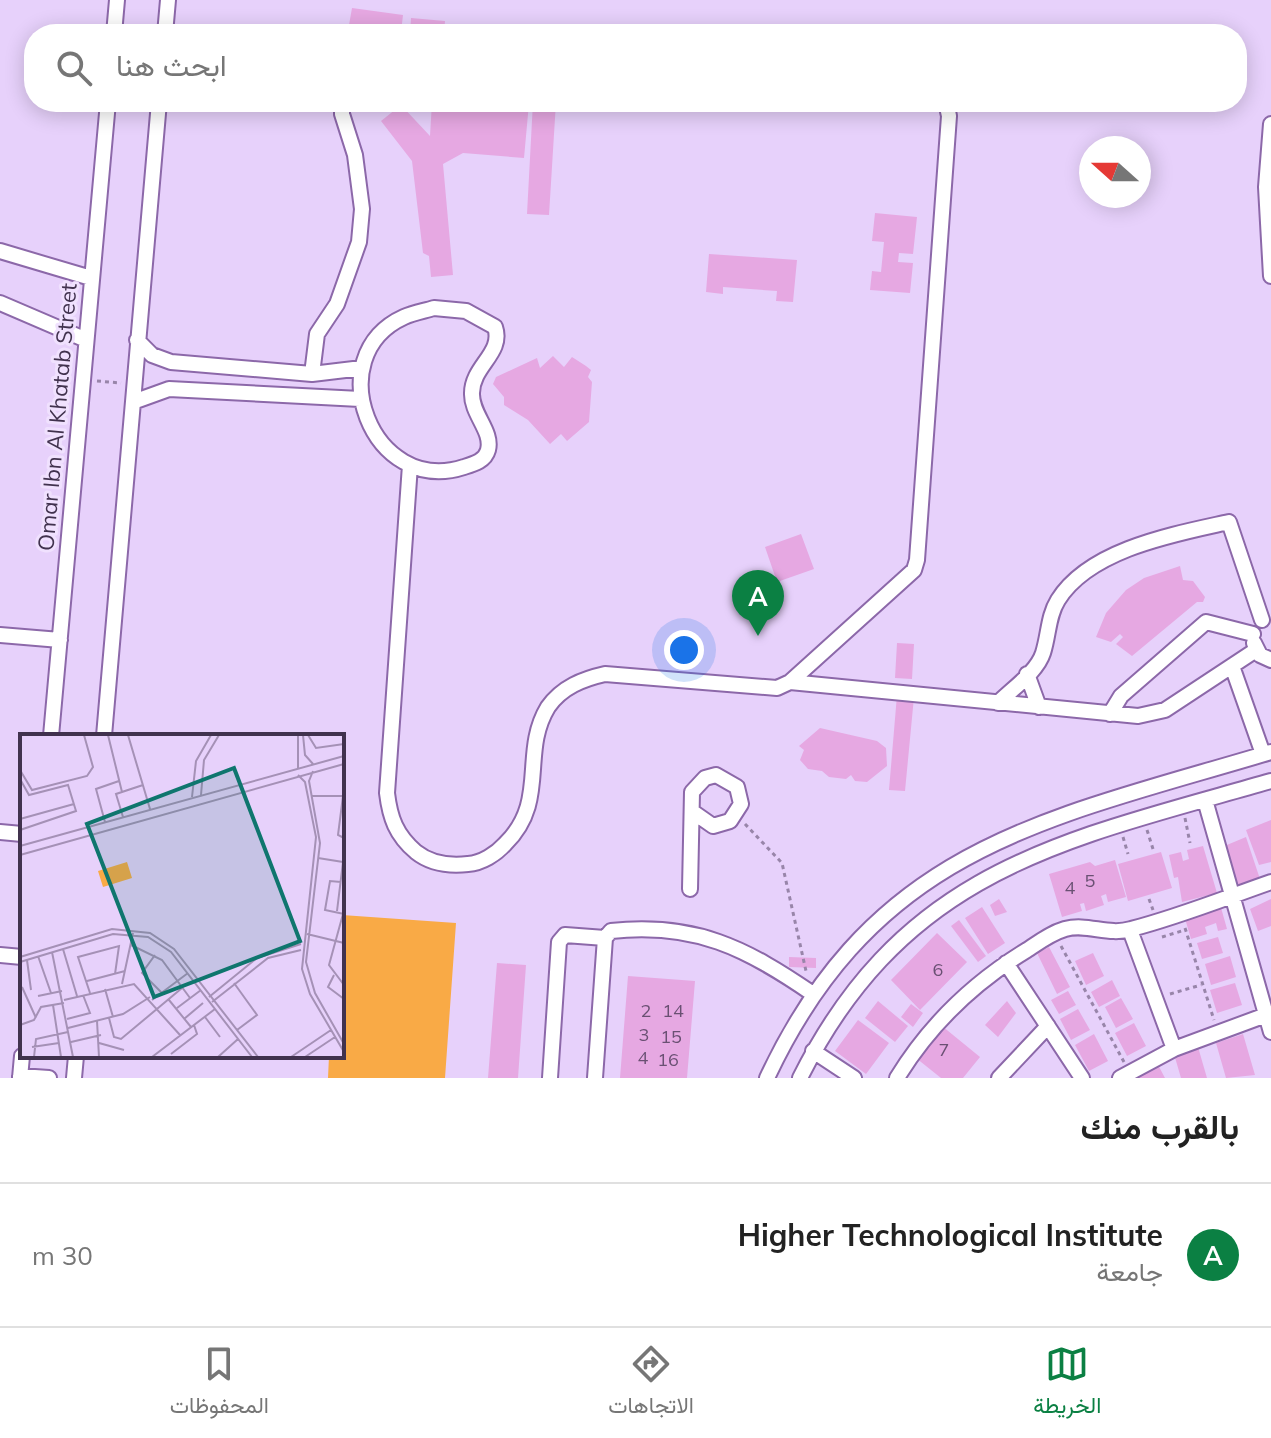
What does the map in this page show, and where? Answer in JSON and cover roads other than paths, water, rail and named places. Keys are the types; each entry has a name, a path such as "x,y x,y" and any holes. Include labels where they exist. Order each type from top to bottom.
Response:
{"street":[{"path":"115,24 117,0"},
{"path":"166,24 168,0"},
{"name":"Omar Ibn Al Khatab Street","path":"51,734 84,339 107,112"},
{"path":"104,734 158,112"},
{"path":"312,374 317,334 337,304 359,242 362,209 344,112"},
{"path":"790,682 907,578 917,560 948,112"},
{"path":"1271,124 1266,187 1271,276"},
{"path":"0,251 91,278"},
{"path":"0,303 84,339"},
{"path":"434,308 466,311 495,327 497,344 475,376 471,391 478,422 488,435 485,457 455,470 432,470 410,465 386,449 369,426 360,399 362,368 377,339 402,317 434,308"},
{"path":"137,340 161,360 312,374 362,368"},
{"path":"133,402 169,389 360,399"},
{"path":"410,465 387,793 391,819 403,841 423,857 447,866 473,864 496,854 515,835 528,813 534,788 535,741 540,721 566,688 585,679 605,674 763,688 790,682 1138,716 1157,713 1256,650"},
{"path":"998,703 1043,654 1053,608 1073,582 1124,552 1186,531 1229,522 1266,618 1253,634 1256,650 1271,660"},
{"path":"1110,714 1121,696 1206,622 1253,634"},
{"path":"0,635 60,640"},
{"path":"767,1078 813,994 860,937 899,901 954,862 1026,827 1267,753 1232,666"},
{"path":"1027,674 1039,707"},
{"path":"690,889 692,792 697,783 716,775 732,780 737,787 741,804 730,821 713,826 693,812"},
{"path":"800,1078 838,1011 874,966 920,922 971,885 1028,856 1271,781"},
{"path":"1205,800 1271,1032"},
{"path":"0,832 20,834"},
{"path":"897,1078 917,1046 957,1000 1006,963 1054,933 1088,926 1101,931 1130,930 1271,882"},
{"path":"595,1078 605,938 614,930 705,936 746,951 813,994"},
{"path":"1130,930 1174,1049"},
{"path":"550,1078 559,942 565,935 605,938"},
{"path":"0,955 20,957"},
{"path":"1006,963 1082,1078"},
{"path":"1125,1075 1174,1049 1266,1015"},
{"path":"999,1078 1048,1026"},
{"path":"813,1051 854,1078"},
{"path":"74,1078 76,1058"},
{"path":"20,1077 49,1078"}],"place":[{"name":"Higher Technological Institute","path":"758,636"}]}
